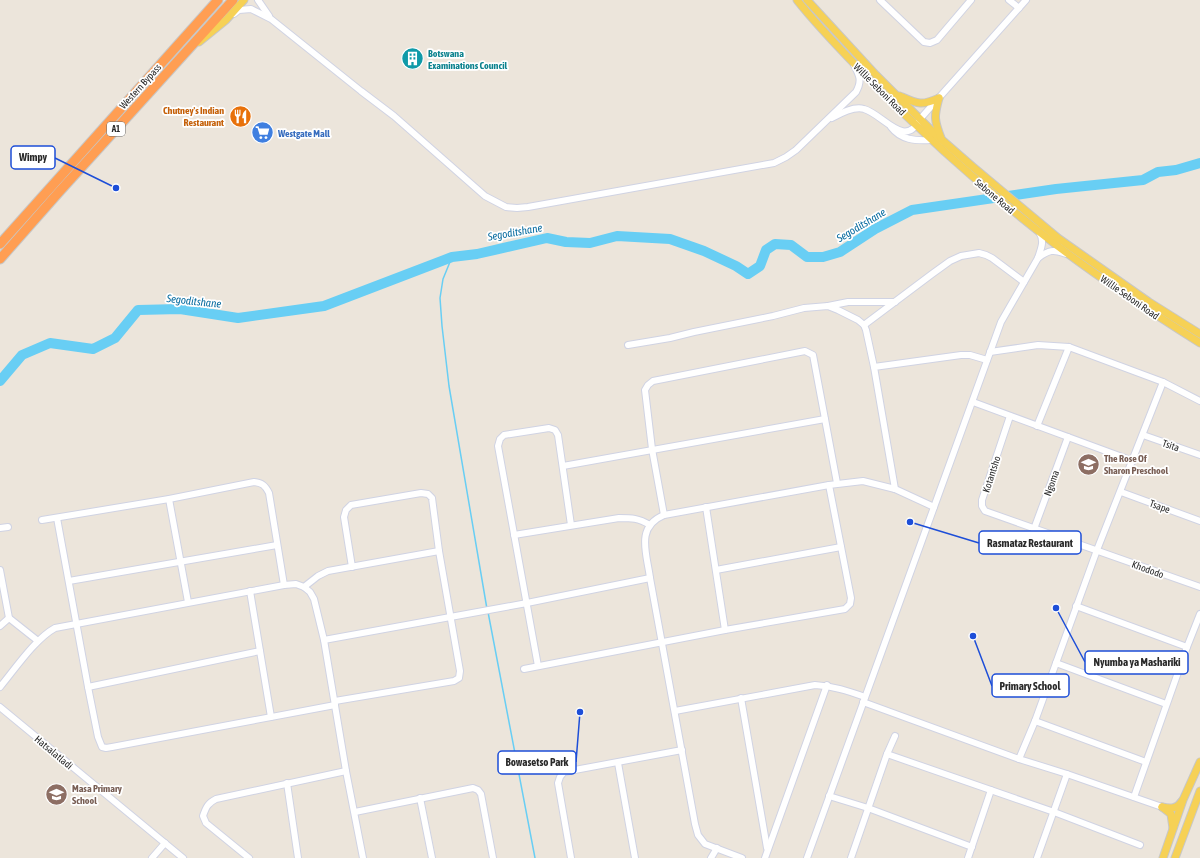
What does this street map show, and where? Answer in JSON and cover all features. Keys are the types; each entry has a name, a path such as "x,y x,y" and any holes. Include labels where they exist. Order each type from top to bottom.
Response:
{"highway":[{"name":"Western Bypass","path":"0,244 218,0"},
{"name":"Western Bypass","path":"0,259 233,0"}],"main road":[{"path":"183,56 226,20 244,0"},
{"name":"Willie Seboni Road","path":"797,0 852,62 918,122 941,139 970,170"},
{"name":"Willie Seboni Road","path":"807,0 894,94 931,140 970,170"},
{"path":"894,94 915,103 922,104 939,98"},
{"path":"939,98 935,116 941,139"},
{"name":"Sebone Road","path":"970,170 1025,215"},
{"name":"Willie Seboni Road","path":"1025,215 1039,231 1072,257 1145,308 1200,343"},
{"name":"Willie Seboni Road","path":"1025,215 1149,302 1200,334"},
{"path":"1162,807 1169,809 1179,806 1199,766"},
{"path":"1175,858 1200,791"},
{"path":"1163,858 1174,830 1183,800"},
{"path":"1162,807 1171,814 1174,830"}],"street":[{"path":"258,0 271,19"},
{"path":"884,1 924,42 930,43 937,40 971,0"},
{"path":"1009,0 1019,8"},
{"path":"891,127 907,131 913,129 1026,0"},
{"path":"226,20 239,10 251,8 271,19 394,116 485,196 506,207 517,208 774,163 786,157 856,92 860,85 859,75 852,62"},
{"path":"827,120 848,111 865,109 891,127 896,133 906,138 914,140 931,140"},
{"path":"807,858 1001,322 1038,258 1043,243 1039,231"},
{"path":"1038,258 1046,252 1053,251 1059,251 1072,257"},
{"path":"864,325 950,261 961,256 979,253 986,255 1024,282"},
{"path":"628,345 670,338 804,308 828,306 848,302 895,302"},
{"path":"828,306 858,320 864,325 866,330 874,367 895,489"},
{"path":"990,352 1038,345 1069,347 1163,382 1200,401"},
{"path":"1037,426 1069,347"},
{"path":"664,515 652,449 645,390 648,385 654,381 805,351 813,355 837,483"},
{"path":"874,367 961,355 970,355 987,360"},
{"path":"1019,759 1035,721 1097,550 1163,382"},
{"path":"973,402 1133,460"},
{"name":"Kotantsho","path":"1010,416 982,500 982,506 985,511 1097,550"},
{"path":"563,466 825,419"},
{"path":"538,666 498,446 500,439 504,435 549,428 555,430 558,435 571,525"},
{"name":"Tsita","path":"1143,435 1200,455"},
{"name":"Ngoma","path":"1034,529 1068,437"},
{"path":"742,858 705,844 698,835 650,578 645,534 650,525 657,518 664,515 837,483 863,481 895,489 934,507"},
{"path":"42,520 169,499 254,482 261,483 269,492 284,585"},
{"path":"524,669 725,630 845,609 850,604 851,598 829,484"},
{"name":"Tsape","path":"1121,492 1200,521"},
{"path":"56,518 98,737 102,747 106,748 454,681 459,678 460,671 439,551 432,498 428,494 421,493 351,505 346,510 344,517 352,567"},
{"path":"169,499 188,602"},
{"path":"706,508 725,630"},
{"path":"514,535 619,518 633,518 642,520 650,525"},
{"path":"0,528 8,527"},
{"path":"68,581 277,545"},
{"path":"716,570 841,547"},
{"name":"Khododo","path":"1097,550 1200,587"},
{"path":"304,587 318,576 328,571 439,551"},
{"path":"0,570 9,618 38,641"},
{"path":"324,640 501,608 650,578"},
{"path":"0,687 38,641 47,632 55,628 284,585 296,584 304,587 310,592 314,600 324,640 346,771 363,858"},
{"path":"250,591 271,717"},
{"path":"1076,606 1186,647"},
{"path":"1134,797 1186,647 1200,614"},
{"path":"0,626 9,618"},
{"path":"88,687 260,651"},
{"path":"1056,663 1166,704"},
{"path":"675,711 815,685 827,685 841,689 864,700 1019,759 1162,807"},
{"path":"765,858 827,685"},
{"path":"741,698 768,850"},
{"name":"Hatsalatladi","path":"0,707 182,858"},
{"path":"1035,721 1146,762"},
{"path":"851,858 887,754 895,736"},
{"path":"571,858 558,783 564,772 682,750"},
{"path":"887,754 1054,812 1140,845"},
{"path":"618,763 635,858"},
{"path":"249,858 206,823 203,816 205,808 210,803 216,799 346,771"},
{"path":"1038,858 1067,774"},
{"path":"287,783 298,858"},
{"path":"355,812 473,788 478,790 481,794 493,858"},
{"path":"968,858 991,790"},
{"path":"829,796 868,808 972,847"},
{"path":"420,798 432,858"},
{"path":"152,858 164,843"},
{"path":"710,858 717,848"}],"waterway":[{"name":"Segoditshane","path":"0,381 22,355 50,343 93,349 115,338 138,310 180,309 238,318 324,306 452,257 477,254 547,238 566,242 590,243 617,236 670,239 704,251 736,266 748,274 760,266 766,250 775,244 791,245 807,257 823,257 840,252 875,229 912,210 1056,189 1143,180 1158,172 1176,170 1200,163"},
{"path":"452,257 443,279 440,298 442,326 449,386 487,609"},
{"path":"488,612 535,858"}],"place":[{"name":"Botswana Examinations Council","path":"413,59"},
{"name":"Chutney's Indian Restaurant","path":"240,116"},
{"name":"Westgate Mall","path":"262,133"},
{"name":"Wimpy","path":"116,188"},
{"name":"The Rose Of Sharon Preschool","path":"1088,464"},
{"name":"Rasmataz Restaurant","path":"910,522"},
{"name":"Nyumba ya Mashariki","path":"1056,608"},
{"name":"Primary School","path":"973,636"},
{"name":"Bowasetso Park","path":"580,712"},
{"name":"Masa Primary School","path":"57,794"}]}
